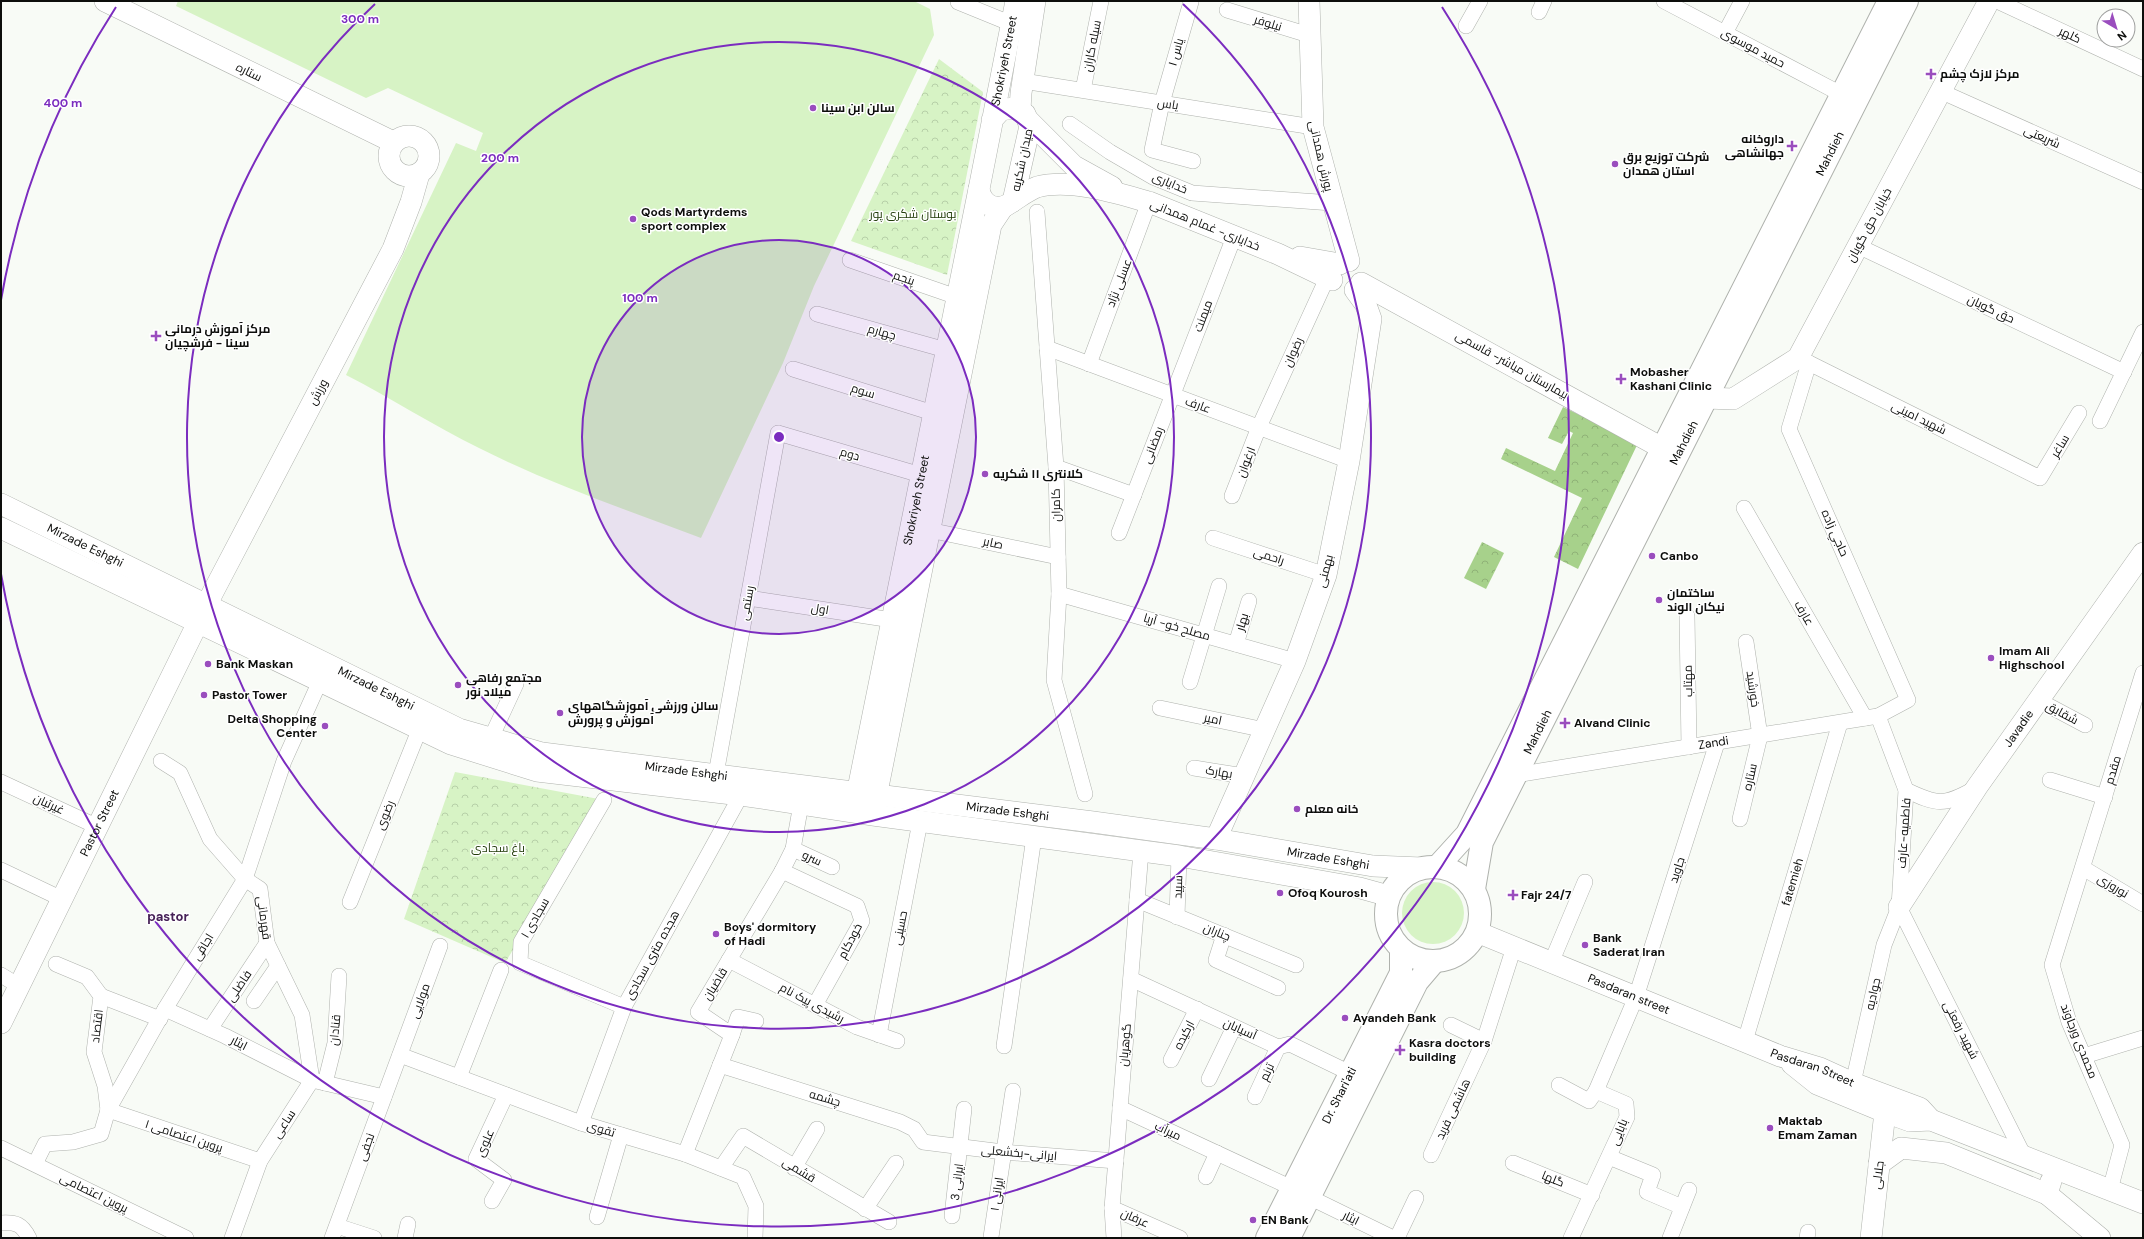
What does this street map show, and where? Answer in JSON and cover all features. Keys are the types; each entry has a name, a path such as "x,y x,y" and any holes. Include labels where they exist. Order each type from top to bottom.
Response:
{"main road":[{"name":"ستاره","path":"105,1 393,142"},
{"name":"Shokriyeh Street","path":"992,120 1016,1"},
{"name":"Shokriyeh Street","path":"1024,115 1023,81 1035,1"},
{"name":"پورش همدانی","path":"1309,1 1313,127 1332,203 1337,271"},
{"name":"Mahdieh","path":"1430,867 1467,834 1889,1"},
{"name":"Mahdieh","path":"1474,889 1482,842 1908,1"},
{"name":"خیابان حق گویان","path":"1706,398 1733,399 1803,360 1858,246 1989,1"},
{"name":"میدان شکریه","path":"992,120 1001,110 1014,108 1024,115 1030,126 1008,204"},
{"path":"1024,115 1074,166 1141,200"},
{"path":"992,120 979,189 982,200 986,204 992,207 1008,204 1036,188 1063,183 1141,200"},
{"path":"405,136 419,138 428,149 428,163 419,174 405,176 392,169 388,156 393,142 405,136"},
{"name":"ورزش","path":"202,614 392,249 411,202 419,174"},
{"name":"Shokriyeh Street","path":"864,814 892,620 979,189"},
{"name":"خدایاری- غمام همدانی","path":"1141,200 1278,254 1337,271"},
{"name":"Shokriyeh Street","path":"867,792 929,530 992,225 1008,204"},
{"path":"1355,263 1362,272 1358,287 1344,292 1339,289 1337,271 1355,263"},
{"name":"بیمارستان مباشر- قاسمی","path":"1358,287 1662,448"},
{"name":"بهمنی","path":"1216,839 1295,661 1326,575 1349,461 1370,319 1358,287"},
{"name":"Mirzade Eshghi","path":"2,506 202,614 247,646 451,744 537,771 741,795 920,822 1179,856 1360,888 1389,896"},
{"name":"Mirzade Eshghi","path":"1,528 202,614 458,729 542,753 867,792 1216,839 1373,866 1430,867"},
{"name":"Javadie","path":"1899,907 1976,787 2143,553"},
{"name":"Pastor Street","path":"1,1023 202,614"},
{"path":"181,657 199,644 214,640 247,646"},
{"path":"1430,867 1452,870 1464,878 1474,889 1480,903 1481,918 1477,932 1470,944 1460,954 1448,960 1434,962 1422,961 1401,949 1392,938 1387,924 1386,910 1389,896 1397,883 1408,874 1430,867"},
{"name":"Pasdaran street","path":"1477,932 1780,1056"},
{"name":"Dr. Shari'ati","path":"1289,1238 1301,1192 1350,1073 1401,973 1401,949"},
{"name":"Dr. Shari'ati","path":"1267,1238 1301,1192 1417,982 1434,962"},
{"name":"Pasdaran Street","path":"1780,1056 1820,1068 1853,1083 1920,1108 1931,1120"},
{"name":"Pasdaran Street","path":"1780,1056 1817,1084 1885,1112 1910,1121 1931,1120 2022,1154 2143,1203"},
{"name":"جلالی","path":"1871,1238 1885,1112"},
{"path":"1879,1164 1901,1148 1946,1153 2047,1194 2100,1238"},
{"path":"2047,1194 2055,1167"}],"street":[{"path":"959,1 958,2 1012,24"},
{"name":"سیله کاران","path":"1083,90 1101,1"},
{"path":"1466,26 1480,1"},
{"name":"حمید موسوی","path":"1664,1 1841,94"},
{"path":"1725,33 1742,1"},
{"name":"کلهر","path":"1997,1 2143,69"},
{"name":"یاس ۱","path":"1191,2 1162,103 1152,150 1192,161"},
{"name":"نیلوفر","path":"1227,10 1309,35"},
{"name":"یاس","path":"1023,81 1313,127"},
{"name":"شریعتی","path":"1940,91 2143,182"},
{"name":"خدایاری","path":"1070,124 1110,152 1153,177 1192,193 1332,203"},
{"name":"عسلی نژاد","path":"1089,364 1141,200"},
{"name":"کامران","path":"1037,212 1056,467 1058,594 1054,680 1084,794"},
{"name":"میمنت","path":"1173,395 1234,237"},
{"name":"حق گویان","path":"1858,246 2124,372"},
{"name":"پنجم","path":"850,260 957,297"},
{"name":"رضوان","path":"1259,427 1337,271"},
{"name":"چهارم","path":"817,314 946,350"},
{"path":"2100,421 2143,332"},
{"name":"عارف","path":"1047,348 1349,461"},
{"name":"شهید امینی","path":"1803,360 2040,478"},
{"name":"حاجي زاده","path":"1803,360 1790,429 1908,700"},
{"name":"سوم","path":"793,369 933,413"},
{"name":"رمضانی","path":"1119,533 1173,395"},
{"name":"ساغر","path":"2040,478 2079,413"},
{"name":"ارغوان","path":"1232,496 1259,427"},
{"name":"دوم","path":"778,433 921,475"},
{"name":"رستمی","path":"716,774 778,433"},
{"path":"1056,467 1134,495"},
{"name":"عارف","path":"1744,508 1872,717"},
{"name":"صابر","path":"929,530 1058,557"},
{"name":"راحمی","path":"1213,538 1326,575"},
{"path":"1190,682 1219,586"},
{"name":"مصلح خو- آریا","path":"1058,594 1295,661"},
{"name":"اول","path":"748,598 892,620"},
{"name":"بهار","path":"1236,644 1249,601"},
{"name":"مهتاب","path":"1687,616 1689,747"},
{"name":"خورشید","path":"1746,642 1760,736"},
{"name":"مقدم","path":"2083,868 2143,673"},
{"name":"اجاقی","path":"35,1164 45,1144 73,1142 101,1134 108,1110 163,1014 245,879 284,761 320,681"},
{"path":"491,738 516,684"},
{"name":"Zandi","path":"1515,775 1872,717 1908,700"},
{"name":"شقابق","path":"2038,700 2085,725"},
{"name":"امیر","path":"1160,708 1265,730"},
{"name":"فاطمیه-عارف","path":"1872,717 1906,790 1899,907"},
{"name":"fatemieh","path":"1745,1041 1840,723"},
{"name":"رضوی","path":"350,902 420,728"},
{"name":"ستاره","path":"1740,819 1760,736"},
{"name":"جاوید","path":"1636,997 1717,742"},
{"name":"قهرمانی","path":"161,760 180,773 210,838 245,879 260,889 267,943 302,1015 319,1081"},
{"name":"بهارک","path":"1194,768 1244,776"},
{"path":"2050,780 2105,797"},
{"name":"غیرتیان","path":"1,782 98,827"},
{"path":"1906,790 1925,799 1942,803 1957,799 1976,787"},
{"name":"هجده متری سجادی","path":"581,1123 624,1007 741,795"},
{"name":"سجادی ۱","path":"604,800 521,942 520,963 624,1007"},
{"name":"قاضیان","path":"732,1035 698,1012 782,871 793,849 801,804"},
{"name":"حسینی","path":"879,1035 920,822"},
{"path":"1004,1046 1034,837"},
{"name":"سرو","path":"793,849 832,867"},
{"name":"گوهریان","path":"1114,1238 1112,1208 1141,851"},
{"name":"سپید","path":"1177,916 1179,856"},
{"name":"نوروزی","path":"2083,868 2143,904"},
{"name":"محمدی ورجاوند","path":"2083,868 2052,965 2069,1022 2122,1145 2110,1190"},
{"path":"1,870 62,899"},
{"name":"خودکام","path":"782,871 857,906 862,921 815,1005"},
{"path":"1551,963 1585,882"},
{"name":"چناران","path":"1137,900 1296,964"},
{"name":"جوادیه","path":"1853,1083 1884,945 1899,907"},
{"name":"شهید رفعتی","path":"1899,907 2022,1154"},
{"path":"1224,935 1216,960 1278,988"},
{"name":"فاضلی","path":"210,1029 267,943"},
{"name":"مولایی","path":"400,1055 440,946"},
{"name":"هاشمی فرید","path":"1431,1155 1484,1041 1514,947"},
{"name":"رشیدی پیک نام","path":"729,960 857,1027 897,1041"},
{"name":"اقتصاد","path":"56,964 87,978 101,996 94,1052 105,1086 108,1110"},
{"path":"254,1001 278,966"},
{"path":"459,1077 500,970"},
{"path":"1,975 19,986"},
{"name":"قنادان","path":"319,1081 335,1043 339,976"},
{"name":"آسیابان","path":"1131,979 1278,1047 1290,1044 1350,1073"},
{"name":"ایثار","path":"101,996 210,1029 319,1081"},
{"path":"1559,1085 1589,1101 1596,1091 1636,997"},
{"name":"ارکیده","path":"1171,1060 1197,1009"},
{"path":"685,1154 738,1017 756,1021"},
{"path":"1451,1026 1484,1041"},
{"path":"1209,1080 1234,1027"},
{"path":"2084,1056 2143,1038"},
{"name":"ترنم","path":"1255,1096 1278,1047"},
{"name":"تقوی","path":"400,1055 581,1123 685,1154 743,1177 756,1206 755,1238"},
{"name":"نجفی","path":"334,1232 400,1055"},
{"name":"چشمه","path":"720,1065 900,1122 914,1129 923,1142"},
{"path":"319,1081 384,1097"},
{"name":"ساعی","path":"232,1238 260,1161 319,1081"},
{"name":"ایرانی ۱","path":"991,1237 1012,1091"},
{"name":"بابایی","path":"1571,1238 1627,1116 1626,1104 1596,1091"},
{"name":"علوی","path":"492,1201 504,1180 476,1160 506,1095"},
{"name":"میرآب","path":"1120,1108 1301,1192"},
{"name":"ایرانی 3","path":"952,1216 961,1148 964,1109"},
{"name":"پروین اعتصامی ۱","path":"108,1110 260,1161"},
{"path":"794,1168 817,1129"},
{"path":"597,1216 621,1135"},
{"name":"قشمی","path":"721,1168 743,1136 794,1168 890,1222"},
{"name":"ایرانی-بخشعلی","path":"923,1142 961,1148 1116,1161"},
{"name":"پروین اعتصامی","path":"1,1148 35,1164 165,1233 186,1238"},
{"path":"1206,1177 1217,1153"},
{"path":"1609,1157 1653,1175 1646,1192 1682,1207"},
{"name":"گلها","path":"1514,1162 1592,1194"},
{"path":"865,1208 896,1163"},
{"path":"1670,1238 1689,1190"},
{"name":"ایثار","path":"1301,1192 1388,1237"},
{"path":"1388,1237 1416,1198"},
{"name":"عرفان","path":"1112,1208 1180,1238"},
{"path":"1,1223 13,1222 24,1228 29,1238"},
{"path":"334,1232 374,1238"}],"green space":[{"name":"Qods Martyrdems sport complex","path":"178,1 914,1 930,9 934,35 814,286 783,363 701,538 589,496 506,461 446,431 346,375 456,143 476,151 483,133 388,88 366,98 176,6"},
{"name":"بوستان شکری پور","path":"939,59 983,92 947,275 851,241"},
{"path":"1563,407 1638,443 1578,569 1554,557 1582,498 1501,459 1506,448 1555,471 1573,433 1569,431 1562,444 1548,438"},
{"path":"1482,542 1504,553 1486,589 1464,578"},
{"name":"باغ سجادی","path":"455,772 604,800 505,963 404,919"},
{"path":"1433,882 1445,884 1455,891 1462,901 1464,913 1462,925 1455,935 1445,942 1433,944 1421,942 1411,935 1404,925 1402,913 1404,901 1411,891 1421,884"}],"place":[{"name":"مرکز لازک چشم","path":"1931,74"},
{"name":"سالن ابن سینا","path":"813,108"},
{"name":"داروخانه جهانشاهی","path":"1792,146"},
{"name":"شرکت توزیع برق استان همدان","path":"1615,164"},
{"name":"Qods Martyrdems sport complex","path":"633,219"},
{"name":"مرکز آموزش درمانی سینا - فرشچیان","path":"156,336"},
{"name":"Mobasher Kashani Clinic","path":"1621,379"},
{"name":"کلانتری ۱۱ شکریه","path":"985,474"},
{"name":"Canbo","path":"1652,556"},
{"name":"ساختمان نیکان الوند","path":"1659,600"},
{"name":"Imam Ali Highschool","path":"1991,658"},
{"name":"Bank Maskan","path":"208,664"},
{"name":"مجتمع رفاهی میلاد نور","path":"458,685"},
{"name":"Pastor Tower","path":"204,695"},
{"name":"سالن ورزشی آموزشگاههای آموزش و پرورش","path":"560,713"},
{"name":"Alvand Clinic","path":"1565,723"},
{"name":"Delta Shopping Center","path":"325,726"},
{"name":"خانه معلم","path":"1297,809"},
{"name":"Ofoq Kourosh","path":"1280,893"},
{"name":"Fajr 24/7","path":"1513,895"},
{"name":"Boys' dormitory of Hadi","path":"716,934"},
{"name":"Bank Saderat Iran","path":"1585,945"},
{"name":"Ayandeh Bank","path":"1345,1018"},
{"name":"Kasra doctors building","path":"1400,1050"},
{"name":"Maktab Emam Zaman","path":"1770,1128"},
{"name":"EN Bank","path":"1253,1220"}],"district":[{"name":"pastor","path":"168,916"}]}
